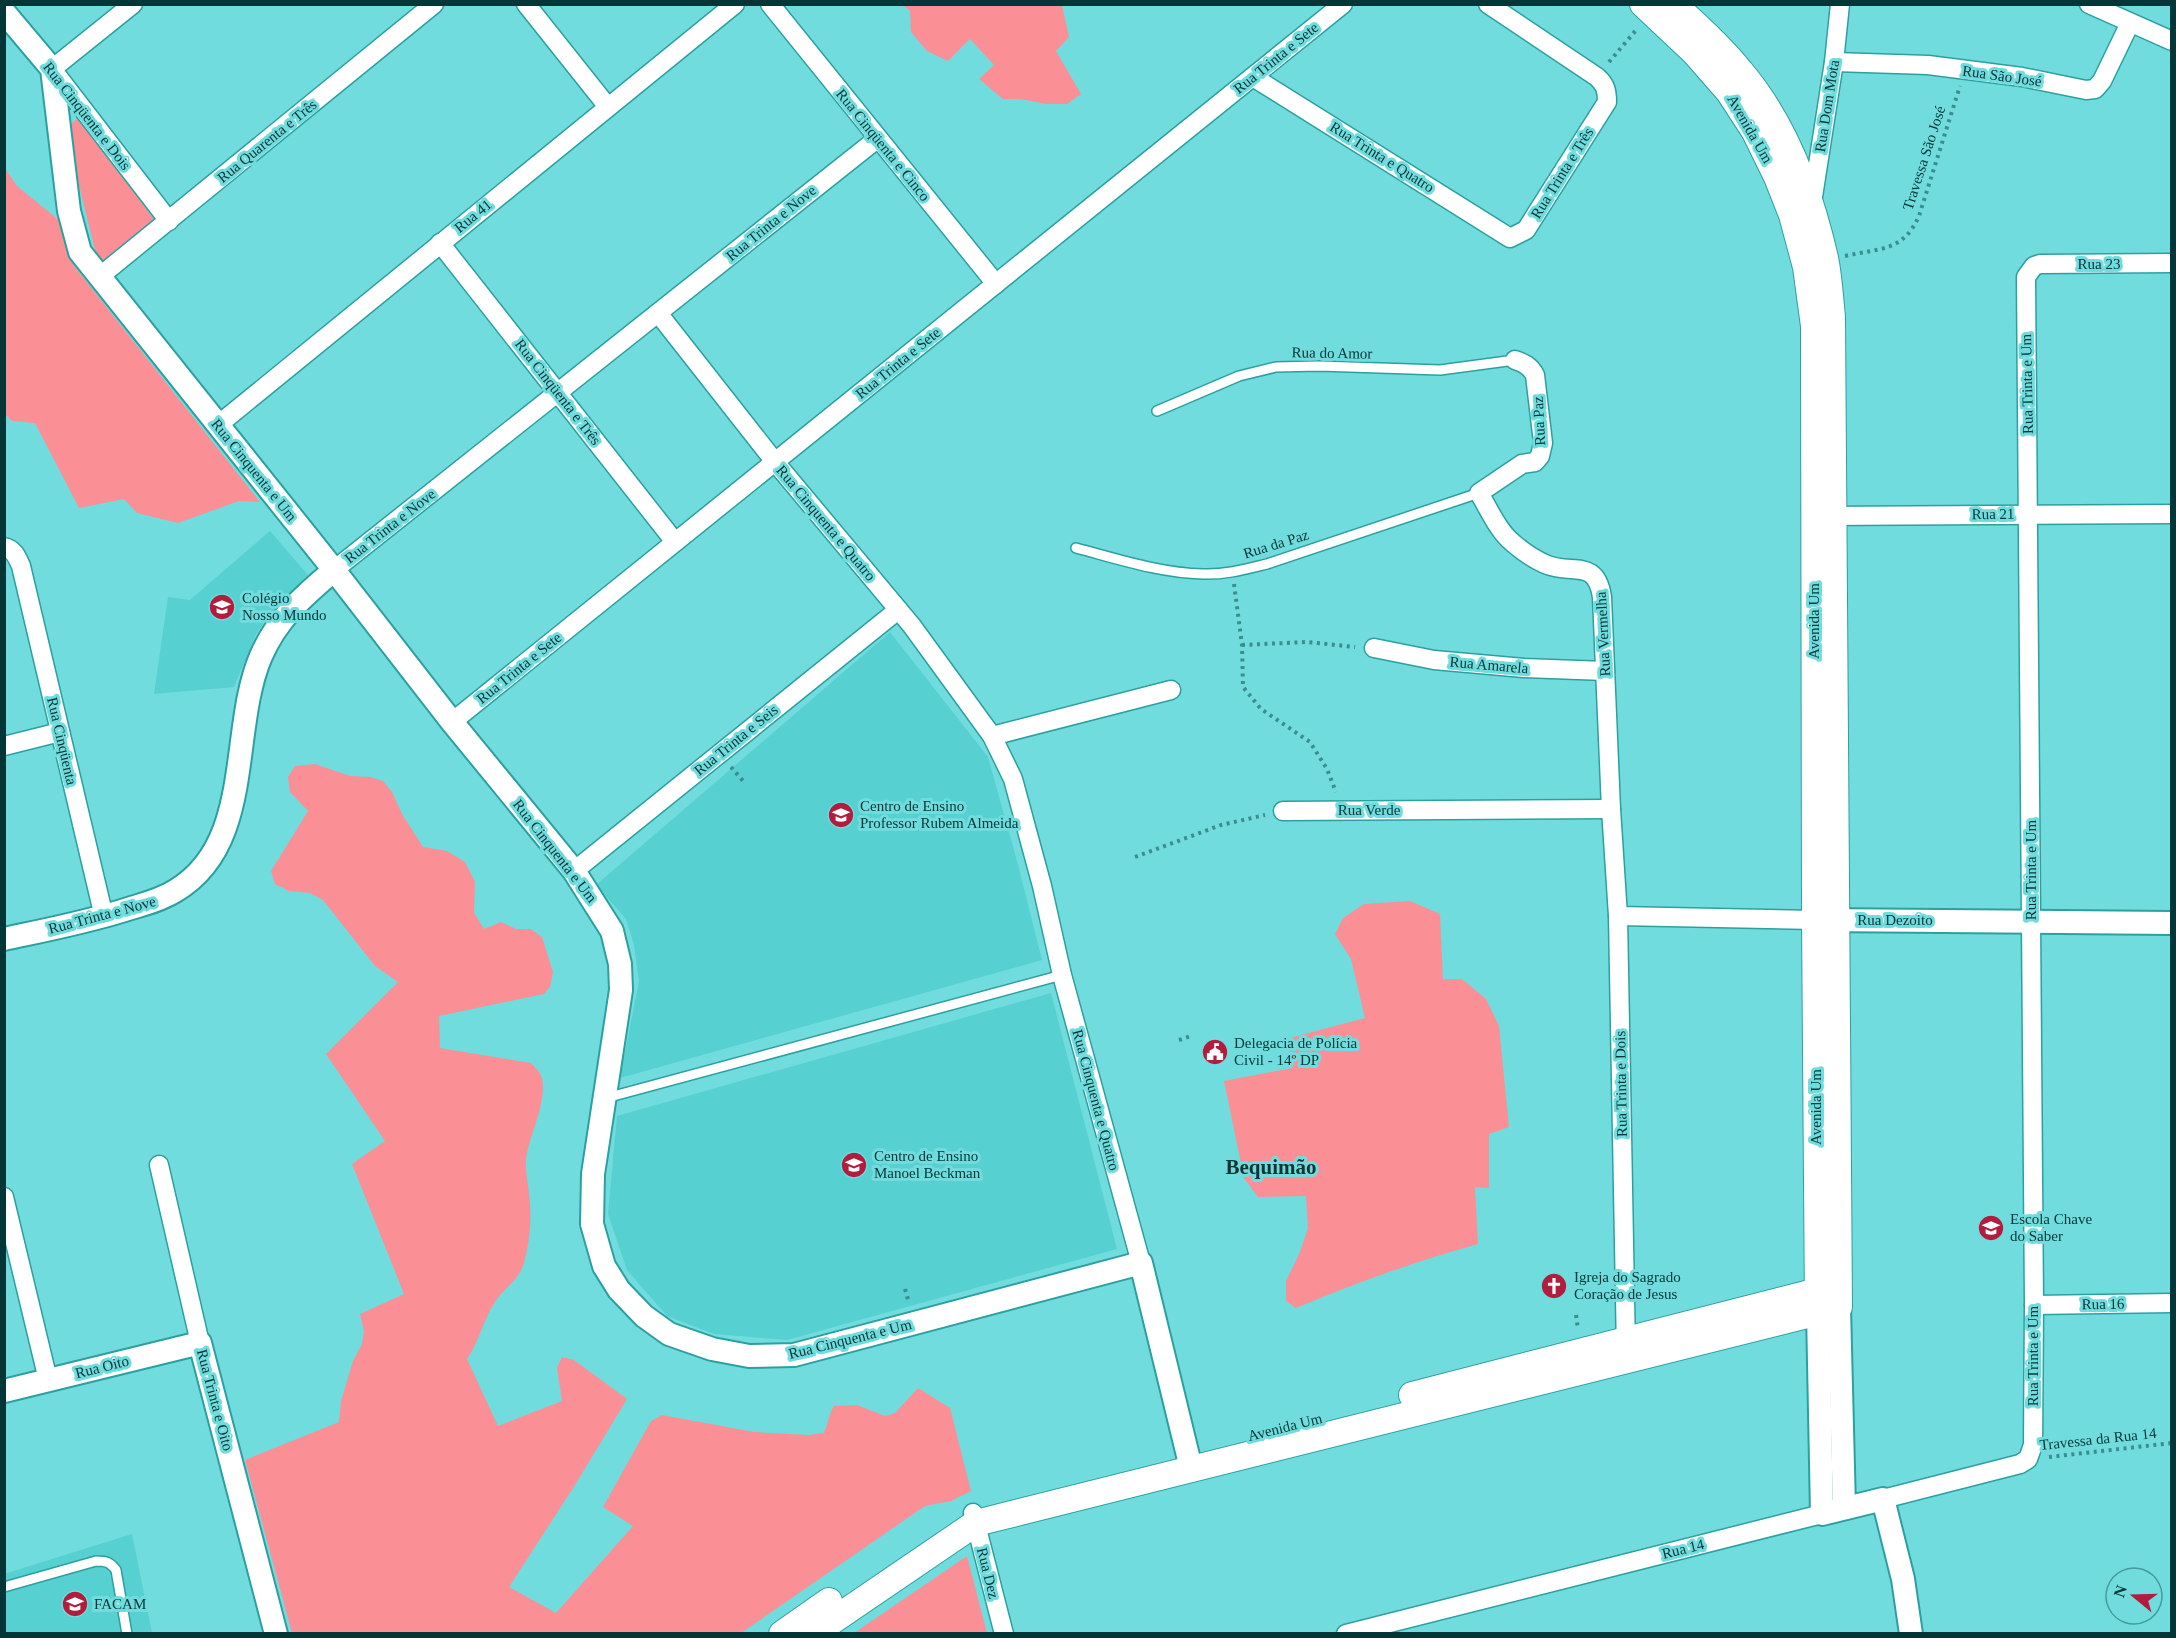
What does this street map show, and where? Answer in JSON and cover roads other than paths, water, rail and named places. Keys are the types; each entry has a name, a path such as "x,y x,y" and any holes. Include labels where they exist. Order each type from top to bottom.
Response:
{"main road":[{"name":"Avenida Um","path":"813,1634 1000,1501 1189,1460 1828,1299 1824,516 1832,317 1825,260 1811,208 1790,151 1768,110 1742,72 1702,30 1656,7"},
{"name":"Avenida Um","path":"1656,7 1729,92 1764,150 1792,215 1806,267 1814,326 1824,516"},
{"name":"Avenida Um","path":"782,1634 835,1597 974,1518"}],"street":[{"path":"52,69 134,4"},
{"name":"Rua Quarenta e Três","path":"99,277 434,4"},
{"path":"525,4 608,107"},
{"name":"Rua Cinqüenta e Cinco","path":"770,4 996,284"},
{"name":"Rua Trinta e Sete","path":"452,722 1343,4"},
{"name":"Rua Trinta e Três","path":"1488,4 1597,77 1604,83 1607,92 1607,102 1526,230 1510,238"},
{"name":"Rua Dom Mota","path":"1811,208 1834,62 1840,4"},
{"path":"2089,4 2172,41"},
{"name":"Rua 41","path":"218,424 732,7"},
{"name":"Rua Cinqüenta e Dois","path":"4,12 52,69 169,221"},
{"name":"Rua São José","path":"1834,62 1928,65 2022,77 2086,90 2096,89 2109,70 2130,23"},
{"name":"Rua Cinquenta e Um","path":"52,69 69,211 81,252 452,722 574,871 612,931 620,964 621,990 593,1174 592,1224 604,1266 619,1290 644,1316 669,1334 712,1350 748,1356 794,1355 1141,1263"},
{"name":"Rua Trinta e Quatro","path":"1253,77 1510,238"},
{"name":"Rua Trinta e Nove","path":"4,939 104,917 160,899 176,891 199,873 210,860 225,831 250,694 261,657 278,624 291,608 334,570 877,139"},
{"name":"Rua Cinqüenta e Três","path":"440,243 675,542"},
{"name":"Rua 23","path":"2029,271 2040,264 2172,263"},
{"name":"Rua Trinta e Um","path":"2024,1462 2033,1445 2034,1305 2026,277 2029,271"},
{"name":"Rua Cinquenta e Quatro","path":"658,314 775,462 912,626 992,736 1013,778 1042,886 1062,975 1141,1263 1189,1460"},
{"name":"Rua Paz","path":"1479,493 1522,464 1535,462 1540,456 1543,443 1535,375 1524,363 1515,360"},
{"name":"Rua Vermelha","path":"1479,493 1500,528 1513,544 1545,564 1564,569 1579,569 1592,574 1600,582 1611,809"},
{"name":"Rua 21","path":"1824,516 2172,514"},
{"name":"Rua Cinqüenta","path":"4,547 9,548 15,554 21,566 104,917"},
{"name":"Rua Trinta e Seis","path":"574,871 898,610"},
{"name":"Rua Amarela","path":"1374,648 1434,660 1524,668 1605,671"},
{"path":"992,736 1171,690"},
{"path":"4,746 60,732"},
{"name":"Rua Verde","path":"1283,811 1611,809"},
{"name":"Rua Trinta e Dois","path":"1611,809 1618,916 1626,1350"},
{"name":"Rua Dezoito","path":"1618,916 2172,923"},
{"name":"Rua Trinta e Oito","path":"159,1165 200,1342 276,1634"},
{"path":"4,1197 48,1380"},
{"name":"Avenida Um","path":"1828,1299 1844,1508"},
{"name":"Avenida Um","path":"1822,1514 1828,1299"},
{"name":"Rua 16","path":"2034,1305 2172,1304"},
{"name":"Rua Oito","path":"4,1391 200,1342"},
{"name":"Rua 14","path":"1346,1634 2024,1462"},
{"path":"1883,1499 1903,1579 1911,1634"},
{"name":"Rua Dez","path":"974,1518 1004,1634"}],"lane":[{"name":"Rua do Amor","path":"1157,411 1239,376 1276,367 1440,370 1515,360"},
{"name":"Rua da Paz","path":"1076,548 1149,567 1203,574 1232,573 1268,564 1479,493"},
{"path":"606,1098 1062,975"},
{"path":"4,1587 96,1561 106,1561 116,1570 127,1634"}],"place":[{"name":"Colégio Nosso Mundo","path":"222,607"},
{"name":"Centro de Ensino Professor Rubem Almeida","path":"841,815"},
{"name":"Delegacia de Polícia Civil - 14º DP","path":"1215,1052"},
{"name":"Centro de Ensino Manoel Beckman","path":"854,1165"},
{"name":"Escola Chave do Saber","path":"1991,1228"},
{"name":"Igreja do Sagrado Coração de Jesus","path":"1554,1286"},
{"name":"FACAM","path":"75,1604"}],"district":[{"name":"Bequimão","path":"1271,1167"}]}
